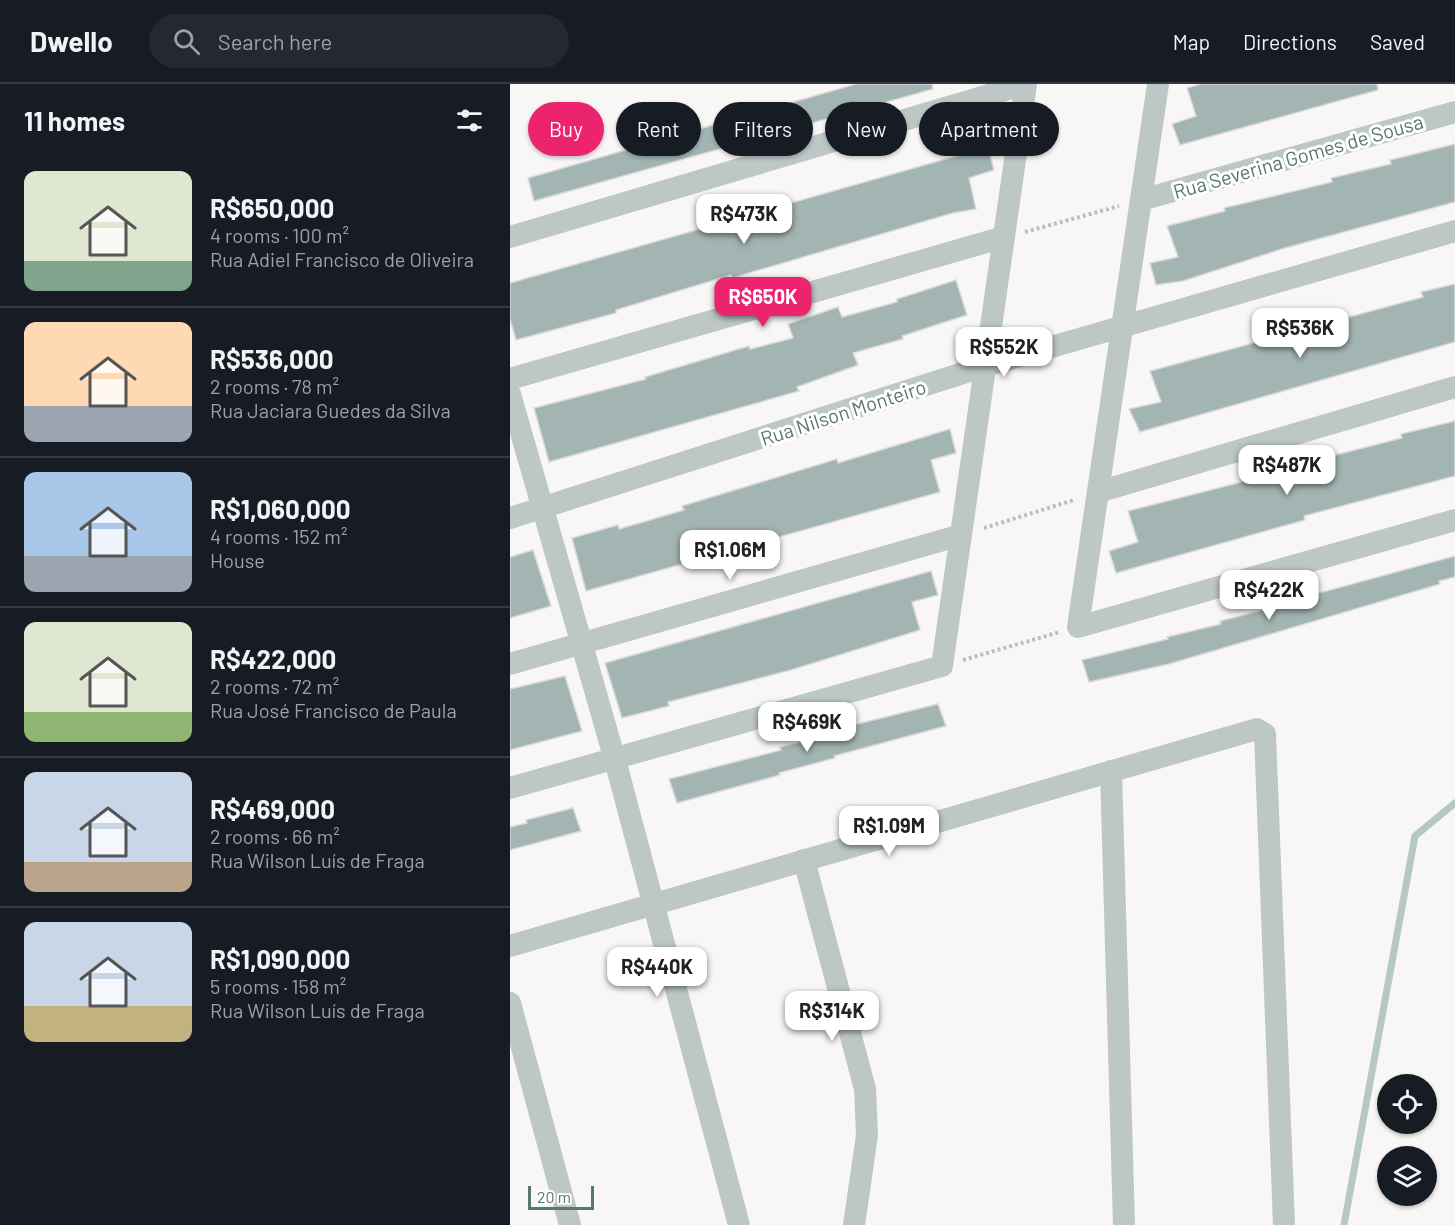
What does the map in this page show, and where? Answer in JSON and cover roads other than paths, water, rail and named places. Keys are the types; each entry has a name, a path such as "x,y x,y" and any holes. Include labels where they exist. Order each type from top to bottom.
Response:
{"street":[{"path":"510,237 1026,84 942,666 510,788"},
{"path":"1158,84 1078,627 1455,520"},
{"name":"Rua Severina Gomes de Sousa","path":"1141,200 1455,112"},
{"name":"Rua Nilson Monteiro","path":"510,518 985,366 1455,231"},
{"path":"510,379 1004,237"},
{"path":"1098,492 1455,387"},
{"path":"510,394 615,759 739,1225"},
{"path":"510,664 961,536"},
{"path":"510,946 1257,729 1265,734 1284,1225"},
{"path":"1111,771 1124,1225"},
{"path":"804,860 865,1089 867,1135 854,1225"},
{"path":"510,1003 570,1225"}],"waterway":[{"path":"1344,1225 1415,836 1455,803"}]}
